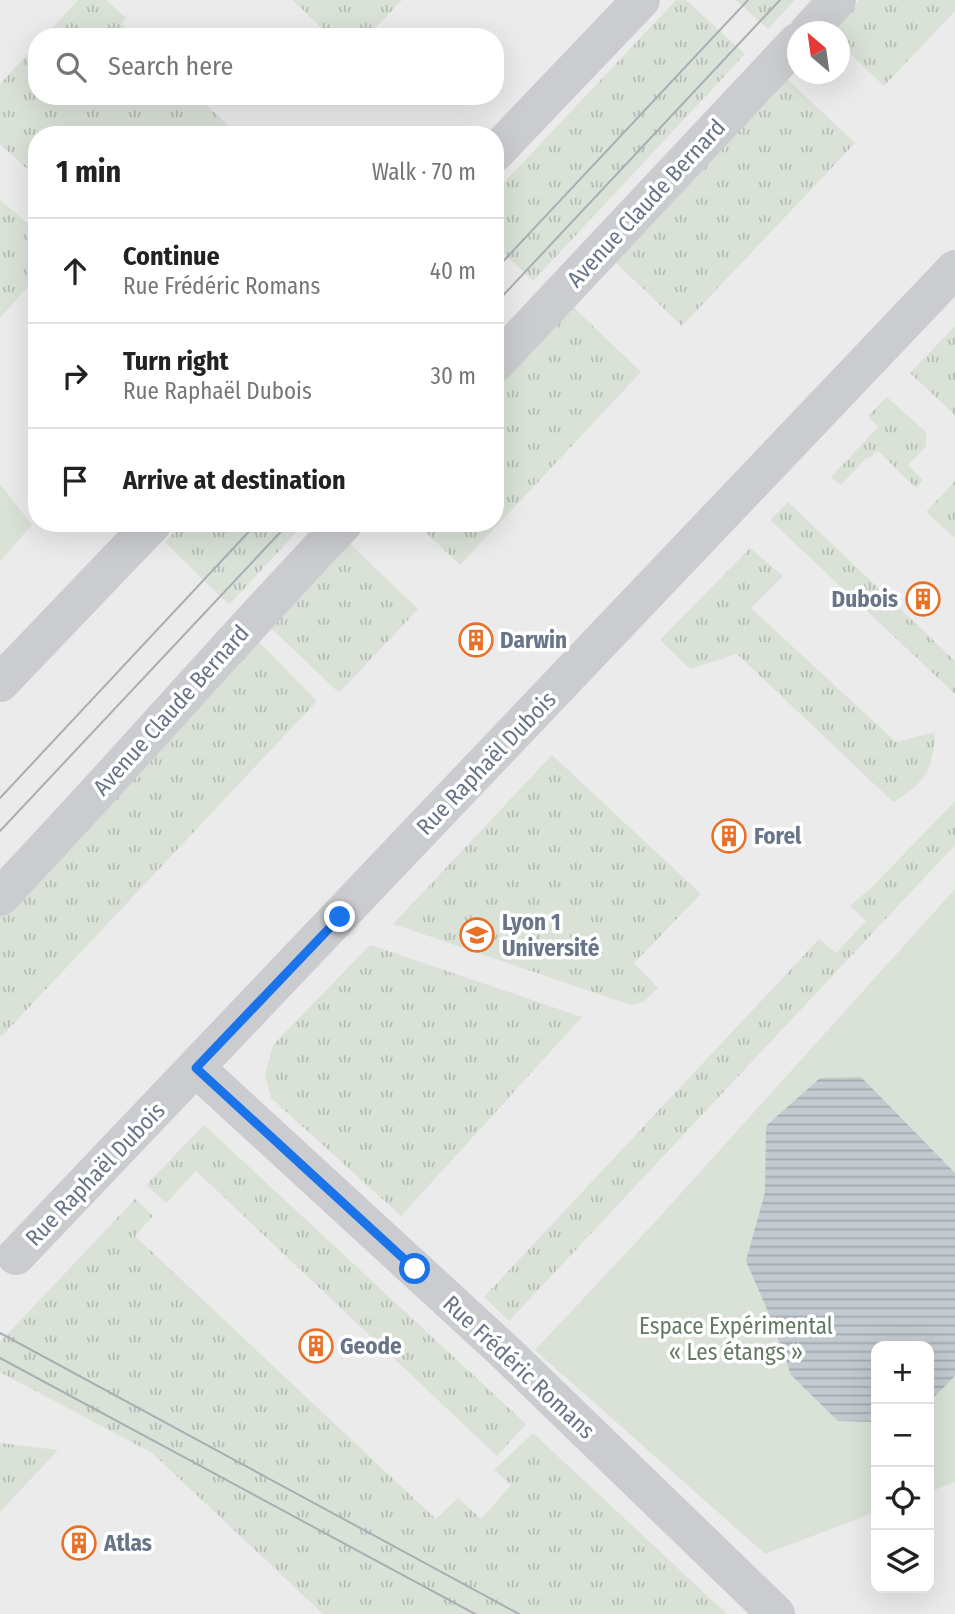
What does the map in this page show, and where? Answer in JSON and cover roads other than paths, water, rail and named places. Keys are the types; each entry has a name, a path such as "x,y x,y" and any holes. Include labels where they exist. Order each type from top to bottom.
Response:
{"street":[{"path":"504,144 640,0"},
{"path":"818,21 837,0"},
{"name":"Avenue Claude Bernard","path":"504,354 787,53"},
{"name":"Rue Raphaël Dubois","path":"16,1256 955,269"},
{"path":"0,683 144,532"},
{"name":"Avenue Claude Bernard","path":"0,897 240,632 335,532"},
{"name":"Rue Frédéric Romans","path":"196,1068 503,1350 776,1614"}],"tram line":[{"path":"504,260 748,0"},
{"path":"504,294 780,0"},
{"path":"0,798 249,532"},
{"path":"0,831 281,532"},
{"path":"0,1333 519,1614"},
{"path":"0,1358 475,1614"}],"place":[{"name":"Dubois","path":"923,599"},
{"name":"Darwin","path":"476,640"},
{"name":"Forel","path":"729,836"},
{"name":"Lyon 1 Université","path":"477,935"},
{"name":"Geode","path":"316,1346"},
{"name":"Atlas","path":"79,1543"}],"park label":[{"name":"Espace Expérimental « Les étangs »","path":"736,1339"}]}
